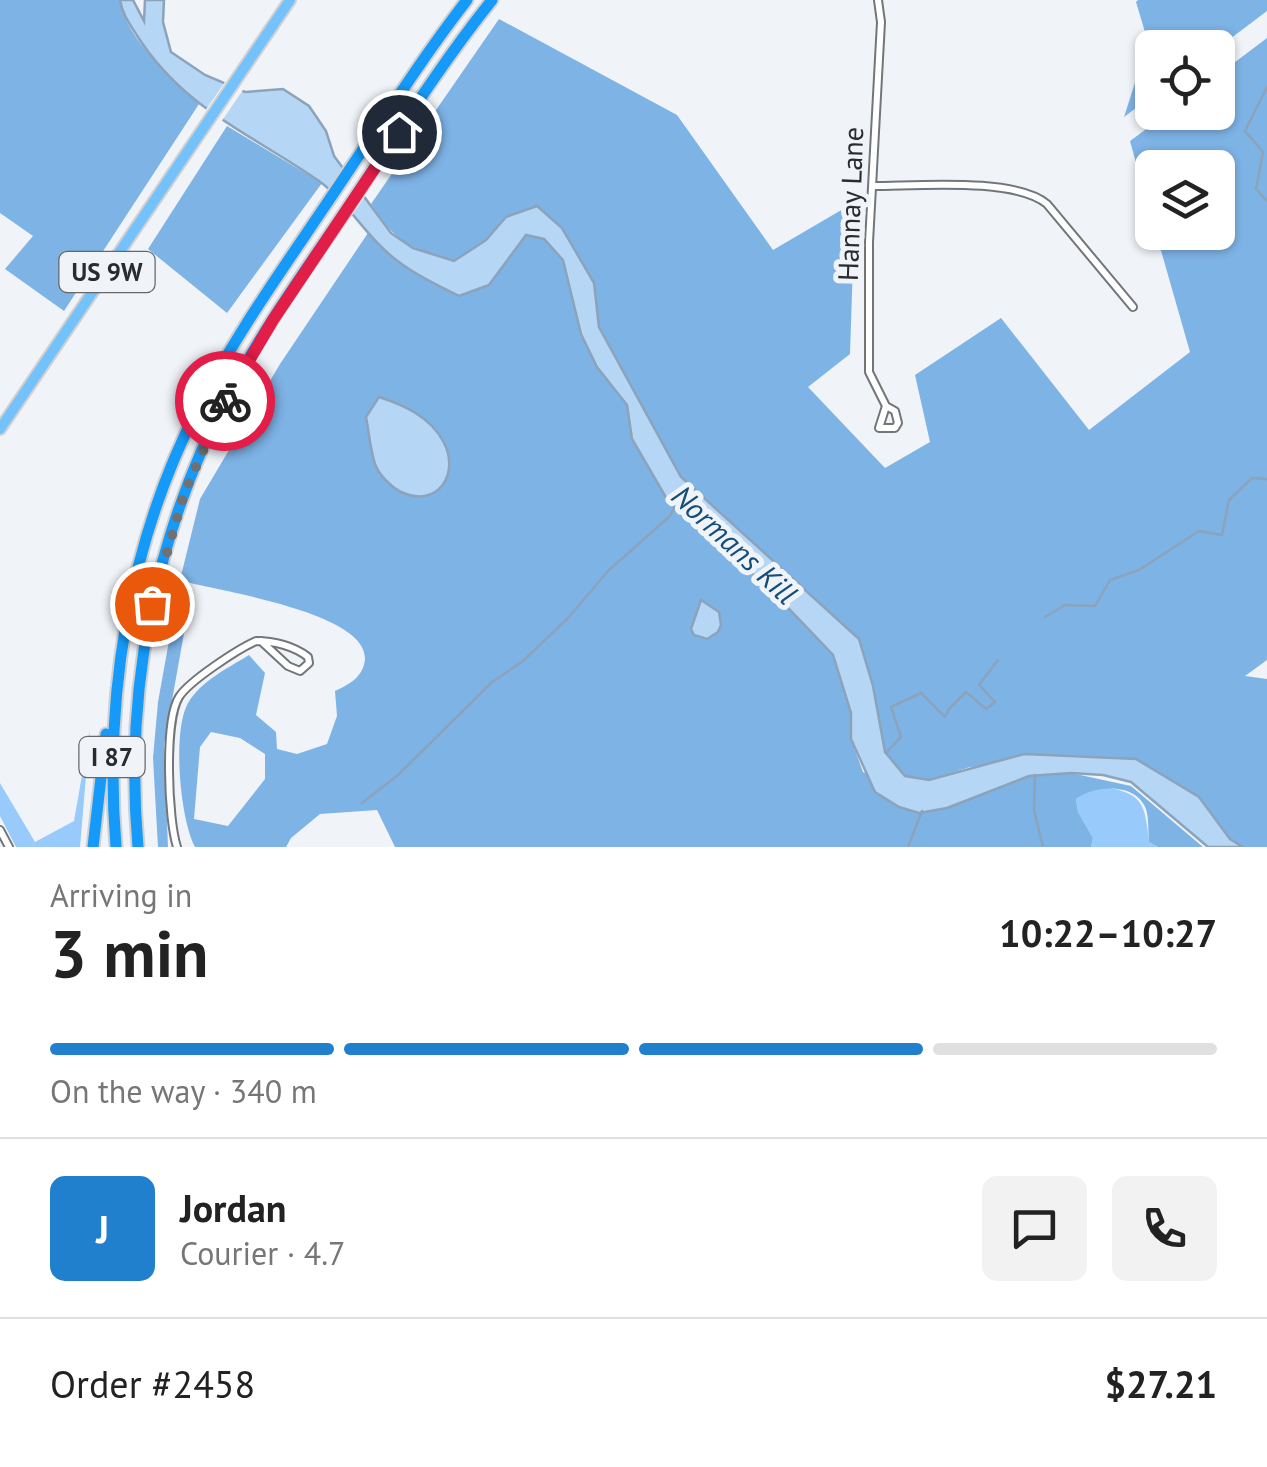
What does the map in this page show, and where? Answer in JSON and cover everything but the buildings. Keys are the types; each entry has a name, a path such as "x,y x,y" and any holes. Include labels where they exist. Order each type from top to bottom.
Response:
{"highway":[{"name":"I 87","path":"116,847 112,748 118,667 142,550 178,450 221,366 289,260 467,0"},
{"name":"I 87","path":"138,847 134,782 137,699 149,619 184,494 216,418 247,361 492,0"},
{"path":"92,847 113,673 118,667"}],"main road":[{"name":"US 9W","path":"0,429 290,0"}],"street":[{"name":"Hannay Lane","path":"878,0 881,22 872,186 869,372 886,406"},
{"path":"872,186 1000,187 1034,194 1047,204 1134,307"},
{"path":"176,847 171,825 170,777 177,702 189,687 248,645 261,641 301,652 309,663 300,670 292,669 261,641"},
{"path":"0,830 9,847"}],"shaded area":[{"path":"0,0 120,0 140,43 199,104 64,311 5,269 33,236 0,213"},
{"path":"1267,0 1267,11 1235,35 1235,30 1144,30 1136,2"},
{"path":"499,19 677,115 773,250 855,202 850,354 808,387 885,468 930,442 915,375 1001,318 1089,430 1190,352 1161,250 1235,250 1235,150 1135,150 1135,159 1130,141 1145,130 1235,130 1235,62 1267,38 1267,660 1245,676 1267,679 1267,847 1243,847 1230,839 1199,797 1136,759 970,767 929,780 905,776 885,752 873,686 859,639 681,477 599,327 594,283 562,228 506,217 486,240 454,261 397,237 371,204"},
{"path":"1135,83 1135,109 1124,117"},
{"path":"227,126 322,183 227,313 148,249"},
{"path":"368,233 399,262 489,285 526,234 544,239 563,260 581,334 597,367 627,405 632,439 668,501 771,590 833,655 851,713 851,739 863,772 947,808 1029,776 1071,773 1131,786 1203,847 1158,847 1149,842 1147,813 1141,800 1124,790 1103,789 1076,799 1078,812 1093,838 1091,847 395,847 377,810 320,814 286,847 195,847 185,817 179,753 183,716 193,695 249,655 265,673 256,715 276,732 277,749 297,754 327,744 337,716 335,691 359,675 365,659 359,643 343,629 319,617 187,582 188,611 164,745 168,847 158,847 153,758 158,702 180,580 200,499 280,364","holes":["211,732 240,738 265,754 265,779 228,826 194,819 200,747"]},
{"path":"90,729 80,847 16,847 0,816 0,783 35,842 74,821"},
{"path":"1104,787 1135,797 1144,810 1149,842 1158,847 1091,847 1093,838 1078,812 1076,799 1088,790"}],"water":[{"name":"Normans Kill","path":"120,0 133,0 144,21 145,0 164,0 163,22 171,52 205,75 245,92 283,89 309,106 326,131 334,156 391,233 413,248 454,261 486,240 506,217 537,206 562,228 594,283 599,327 681,477 859,639 873,686 885,752 905,776 929,780 1024,754 1136,759 1199,797 1230,839 1243,847 1208,847 1131,782 1103,775 1029,776 947,808 919,813 899,807 875,792 851,739 851,713 833,655 771,590 668,501 632,439 627,405 597,367 581,334 563,260 544,239 526,235 489,285 459,296 421,276 388,253 319,181 219,118 175,82 136,34"},
{"path":"379,397 416,413 443,441 449,465 443,485 435,492 414,496 401,492 379,472 366,417"},
{"path":"701,600 719,612 721,625 707,639 694,635 691,629"}],"pier":[{"path":"227,79 245,87 219,125 203,114"},
{"path":"346,163 368,192 349,220 326,194"}],"waterway":[{"path":"1267,87 1245,131 1263,152 1256,189 1267,201"},
{"path":"1045,617 1065,605 1095,606 1110,580 1139,570 1199,531 1222,535 1229,500 1252,478 1267,479"},
{"name":"Normans Kill","path":"362,803 398,775 491,683 523,661 568,618 608,571 670,516 675,506"},
{"path":"886,753 901,737 891,707 921,693 945,717 966,692 986,709 995,702 979,685 998,660"},
{"path":"1035,775 1034,810 1043,847"},
{"path":"908,847 922,811"}],"way so far":[{"path":"152,604 184,494 225,401"}],"route":[{"path":"225,401 273,320 399,132"}]}
